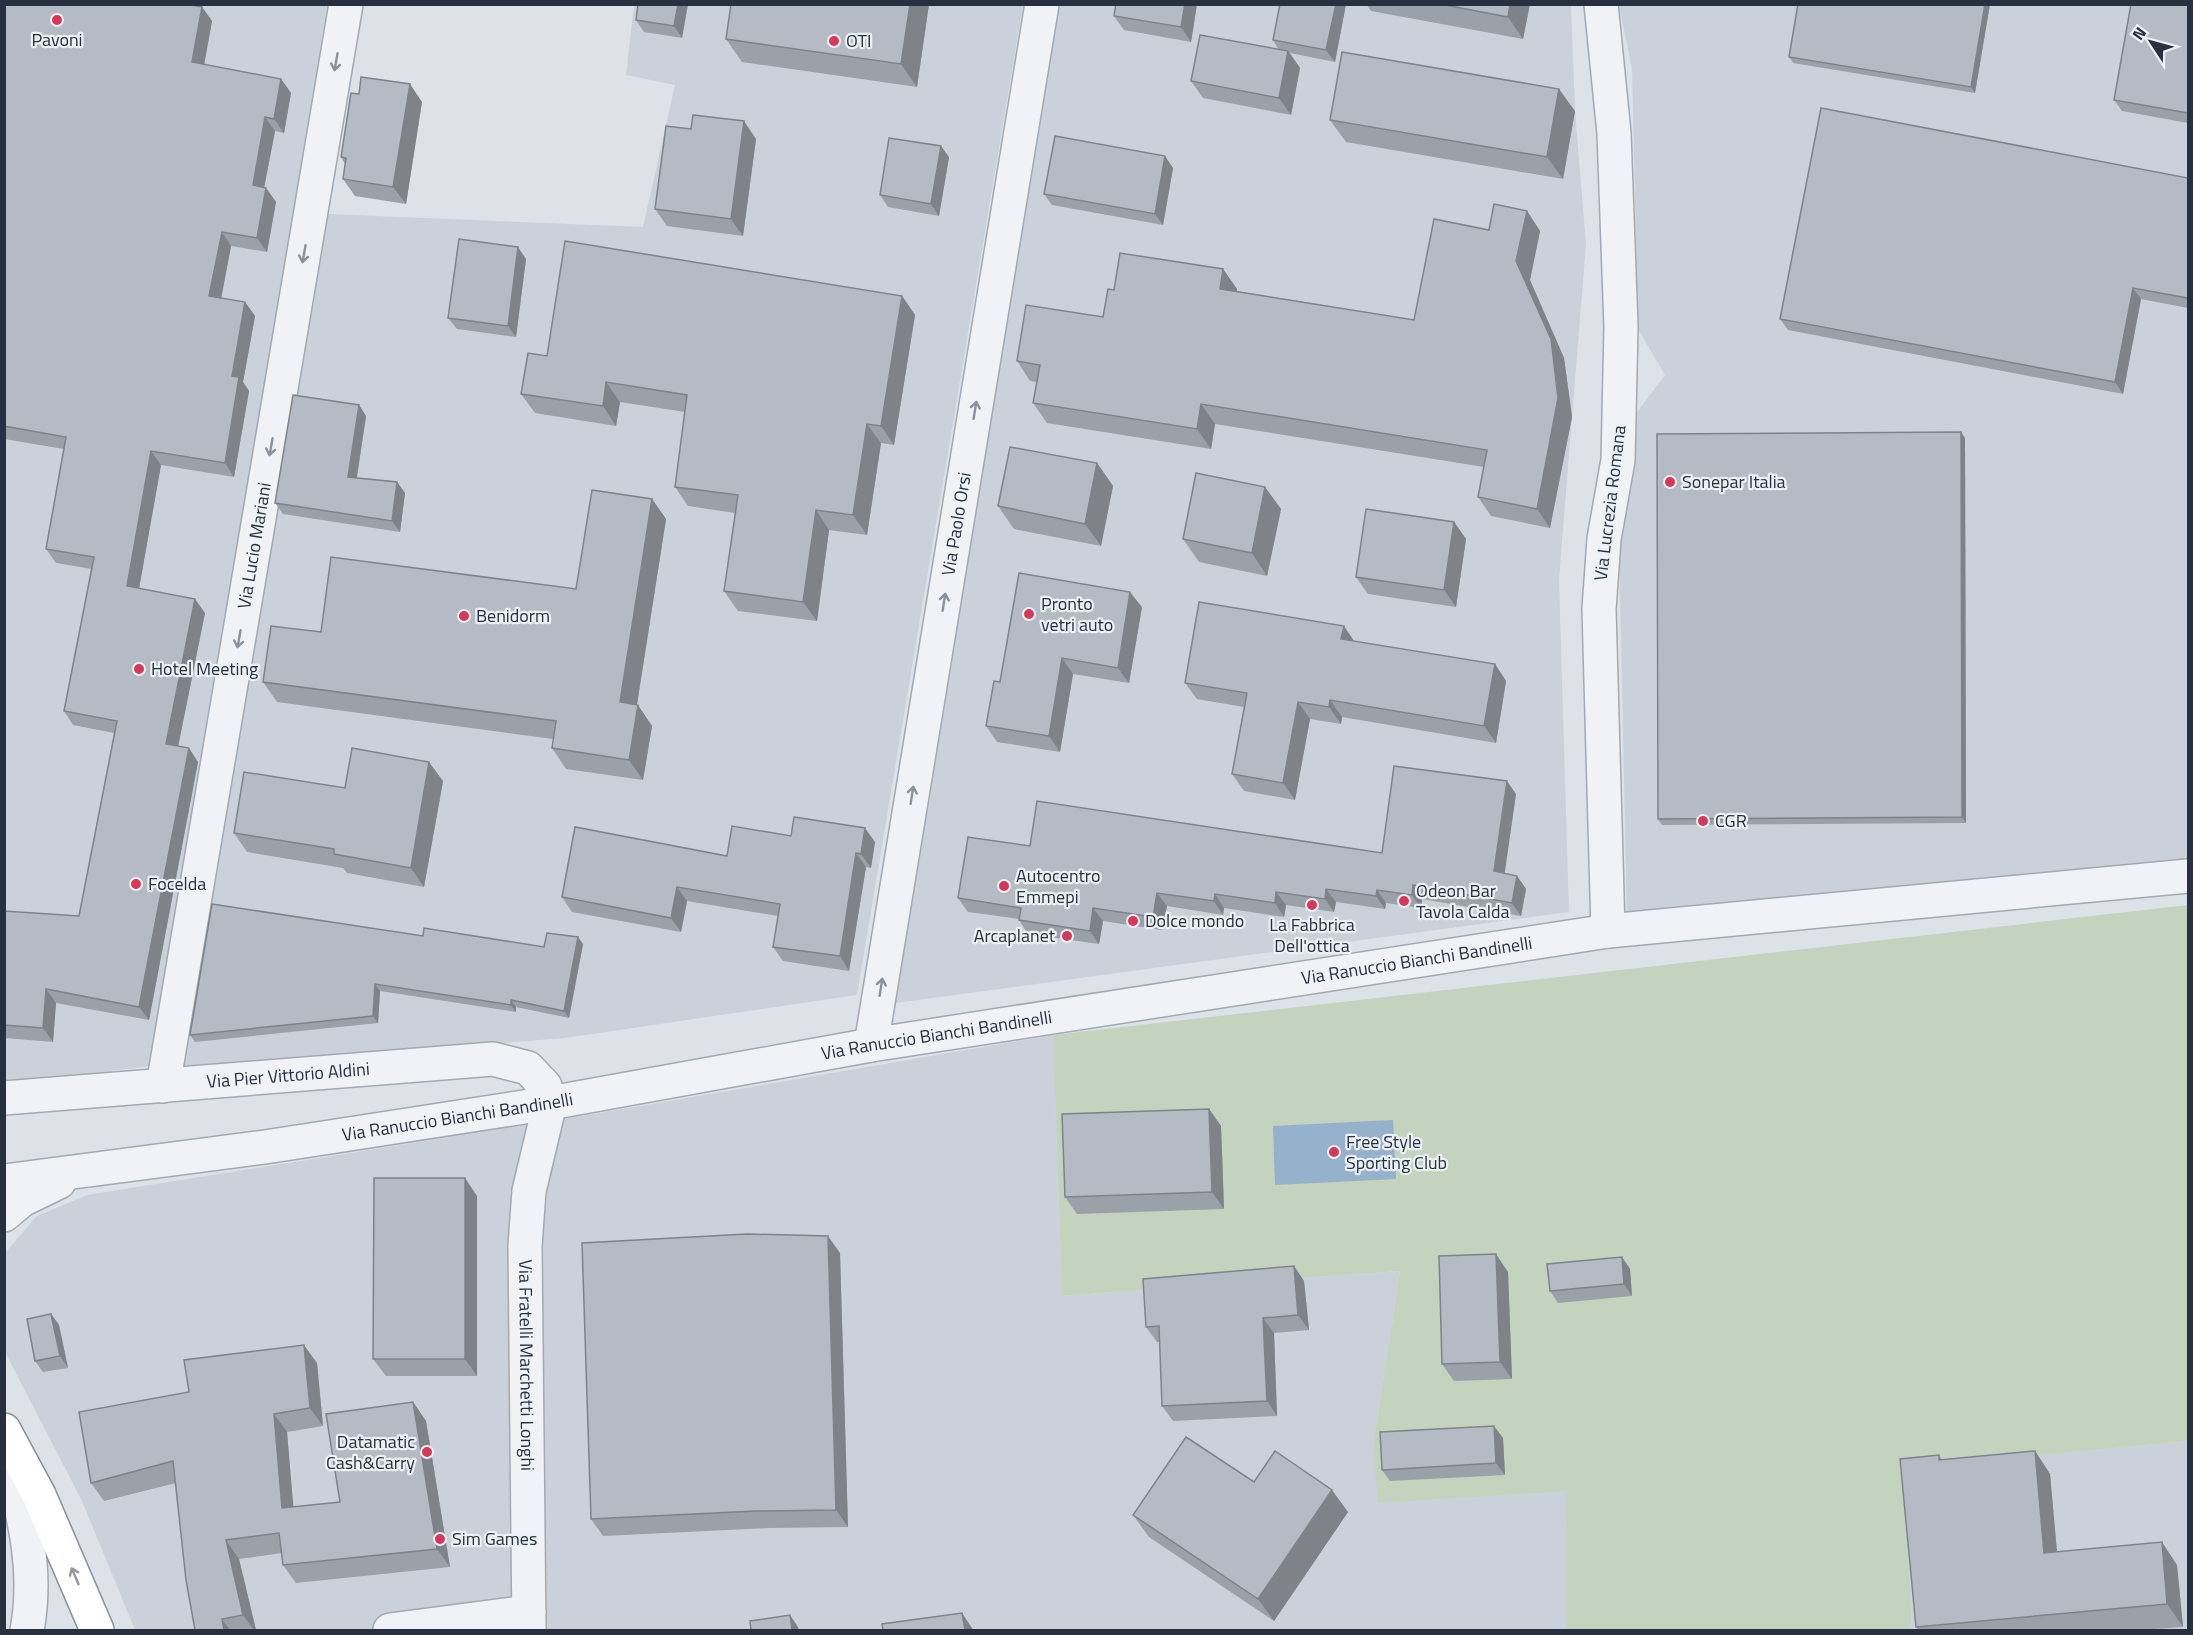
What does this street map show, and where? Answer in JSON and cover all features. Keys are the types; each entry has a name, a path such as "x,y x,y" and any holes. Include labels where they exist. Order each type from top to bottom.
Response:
{"highway":[{"path":"4,1430 39,1495 98,1630"}],"street":[{"name":"Via Lucio Mariani","path":"163,1086 346,4"},
{"name":"Via Paolo Orsi","path":"871,1045 1042,4"},
{"name":"Via Lucrezia Romana","path":"1601,4 1613,124 1620,317 1619,450 1604,539 1599,609 1608,931"},
{"name":"Via Ranuccio Bianchi Bandinelli","path":"78,1173 550,1103 871,1045 1608,931 2188,876"},
{"name":"Via Pier Vittorio Aldini","path":"4,1098 493,1059 528,1068 545,1086 550,1103"},
{"name":"Via Fratelli Marchetti Longhi","path":"529,1621 525,1246 529,1191 550,1103"},
{"path":"4,1181 78,1173"},
{"path":"4,1215 36,1192 78,1173"},
{"path":"4,1443 22,1506 30,1552 33,1583 27,1630"},
{"path":"390,1630 529,1621"}],"shaded area":[{"path":"4,5 327,5 277,330 150,1066 5,1084"},
{"path":"634,5 1023,5 857,995 565,1038 179,1069 328,214 643,227 675,85 626,75"},
{"path":"1058,5 1571,5 1575,111 1586,244 1559,579 1569,912 888,1004"},
{"path":"1619,5 2188,5 2188,862 1627,918 1619,554 1634,416 1665,375 1638,329 1632,69"},
{"path":"1053,1035 1062,1296 1400,1271 1373,1447 1565,1491 1566,1630 135,1630 82,1501 5,1352 5,1253 37,1216 87,1195 564,1119"},
{"path":"2188,1441 2188,1630 1912,1630 1904,1467"}],"green space":[{"path":"2188,905 2188,1441 1904,1468 1912,1630 1566,1630 1565,1491 1378,1503 1373,1447 1400,1271 1062,1296 1053,1035"}],"water":[{"name":"Free Style Sporting Club","path":"1393,1120 1396,1179 1275,1185 1273,1126"}],"building":[{"path":"4,4 187,4 202,7 192,62 281,79 274,119 265,117 253,185 266,188 257,238 222,232 209,296 245,302 232,376 239,377 225,463 151,451 127,586 195,599 166,744 189,748 139,1007 46,989 43,1028 4,1025 4,911 79,916 117,721 64,711 94,557 46,549 66,437 4,426"},
{"path":"638,4 678,4 674,26 636,20"},
{"name":"OTI","path":"731,4 910,4 901,64 726,39"},
{"path":"1116,4 1185,4 1181,27 1114,16"},
{"path":"1280,4 1336,4 1326,50 1273,40"},
{"path":"1440,4 1510,4 1508,17"},
{"path":"1798,4 1985,4 1971,87 1789,57"},
{"path":"2131,4 2188,4 2188,113 2114,100"},
{"path":"1200,35 1288,51 1279,98 1191,81"},
{"path":"1342,52 1559,89 1547,157 1330,120"},
{"path":"361,77 410,84 393,187 343,179 346,158 341,157 351,93 359,94"},
{"path":"1821,108 2188,178 2188,298 2133,288 2115,382 1780,319"},
{"path":"693,115 744,121 731,219 655,209 666,126 691,129"},
{"path":"1055,136 1165,156 1155,214 1044,194"},
{"path":"889,138 941,146 931,204 880,195"},
{"path":"1494,204 1527,211 1516,261 1551,339 1558,398 1537,509 1478,497 1487,450 1201,404 1197,429 1033,403 1040,365 1017,361 1026,305 1103,317 1108,289 1114,290 1120,253 1223,269 1220,289 1414,320 1434,219 1489,230"},
{"path":"459,239 518,247 508,326 448,318"},
{"path":"565,241 902,296 881,426 867,424 853,515 816,510 803,602 724,591 738,495 675,487 687,395 606,382 603,406 521,394 528,353 547,356"},
{"path":"293,395 359,405 348,477 397,482 392,521 275,503"},
{"path":"1961,432 1962,817 1658,819 1657,434"},
{"path":"1010,447 1097,463 1085,524 998,506"},
{"path":"1196,473 1265,487 1252,553 1183,539"},
{"path":"592,490 652,499 620,702 638,705 629,760 552,748 556,721 263,682 271,626 321,632 331,557 576,589"},
{"path":"1366,509 1454,522 1444,590 1356,577"},
{"path":"1019,573 1130,592 1118,668 1062,658 1049,736 986,726 994,681 1000,682"},
{"path":"1199,602 1344,626 1341,639 1495,664 1484,726 1330,700 1329,707 1298,702 1283,783 1232,774 1247,693 1185,683"},
{"path":"352,748 429,762 411,868 334,854 334,849 234,833 244,772 345,788"},
{"path":"1394,766 1507,781 1494,871 1517,876 1512,903 1413,885 1412,895 1377,890 1376,896 1326,889 1325,899 1276,892 1275,903 1215,894 1214,901 1157,893 1153,917 1093,908 1090,931 1019,920 1021,908 958,898 968,837 1030,846 1037,801 1382,853"},
{"path":"794,817 865,828 861,854 856,853 840,956 773,947 780,904 677,887 671,918 562,897 575,827 727,856 732,826 791,836"},
{"path":"212,904 423,936 424,928 544,947 547,933 578,937 564,1011 511,1000 511,1005 375,984 373,1016 190,1035"},
{"path":"1209,1109 1212,1192 1065,1197 1062,1114"},
{"path":"374,1178 465,1178 465,1359 373,1359"},
{"path":"747,1234 828,1236 836,1510 756,1511 591,1519 582,1243"},
{"path":"1496,1254 1500,1362 1442,1364 1439,1256"},
{"path":"1622,1257 1624,1284 1550,1291 1547,1264"},
{"path":"1294,1266 1298,1315 1263,1318 1267,1401 1162,1406 1159,1326 1146,1327 1143,1279"},
{"path":"51,1314 60,1356 35,1361 27,1319"},
{"path":"304,1345 310,1408 274,1414 282,1508 340,1502 326,1414 413,1402 437,1549 283,1565 279,1533 226,1540 243,1615 222,1619 224,1630 195,1630 186,1580 173,1461 91,1483 79,1412 189,1392 184,1360"},
{"path":"1494,1426 1496,1463 1382,1470 1380,1432"},
{"path":"1186,1437 1254,1482 1275,1451 1332,1490 1258,1599 1133,1515"},
{"path":"2035,1451 2044,1553 2162,1542 2167,1604 1916,1627 1900,1459 1939,1455 1939,1460"},
{"path":"962,1613 965,1630 883,1630 882,1624"},
{"path":"790,1615 792,1630 751,1630 750,1621"}],"place":[{"name":"Pavoni","path":"57,20"},
{"name":"OTI","path":"834,41"},
{"name":"Sonepar Italia","path":"1670,482"},
{"name":"Pronto vetri auto","path":"1029,614"},
{"name":"Benidorm","path":"464,616"},
{"name":"Hotel Meeting","path":"139,669"},
{"name":"CGR","path":"1703,821"},
{"name":"Focelda","path":"136,884"},
{"name":"Autocentro Emmepi","path":"1004,886"},
{"name":"Odeon Bar Tavola Calda","path":"1404,901"},
{"name":"La Fabbrica Dell'ottica","path":"1312,905"},
{"name":"Dolce mondo","path":"1133,921"},
{"name":"Arcaplanet","path":"1067,936"},
{"name":"Free Style Sporting Club","path":"1334,1152"},
{"name":"Datamatic Cash&Carry","path":"427,1452"},
{"name":"Sim Games","path":"440,1539"}]}
